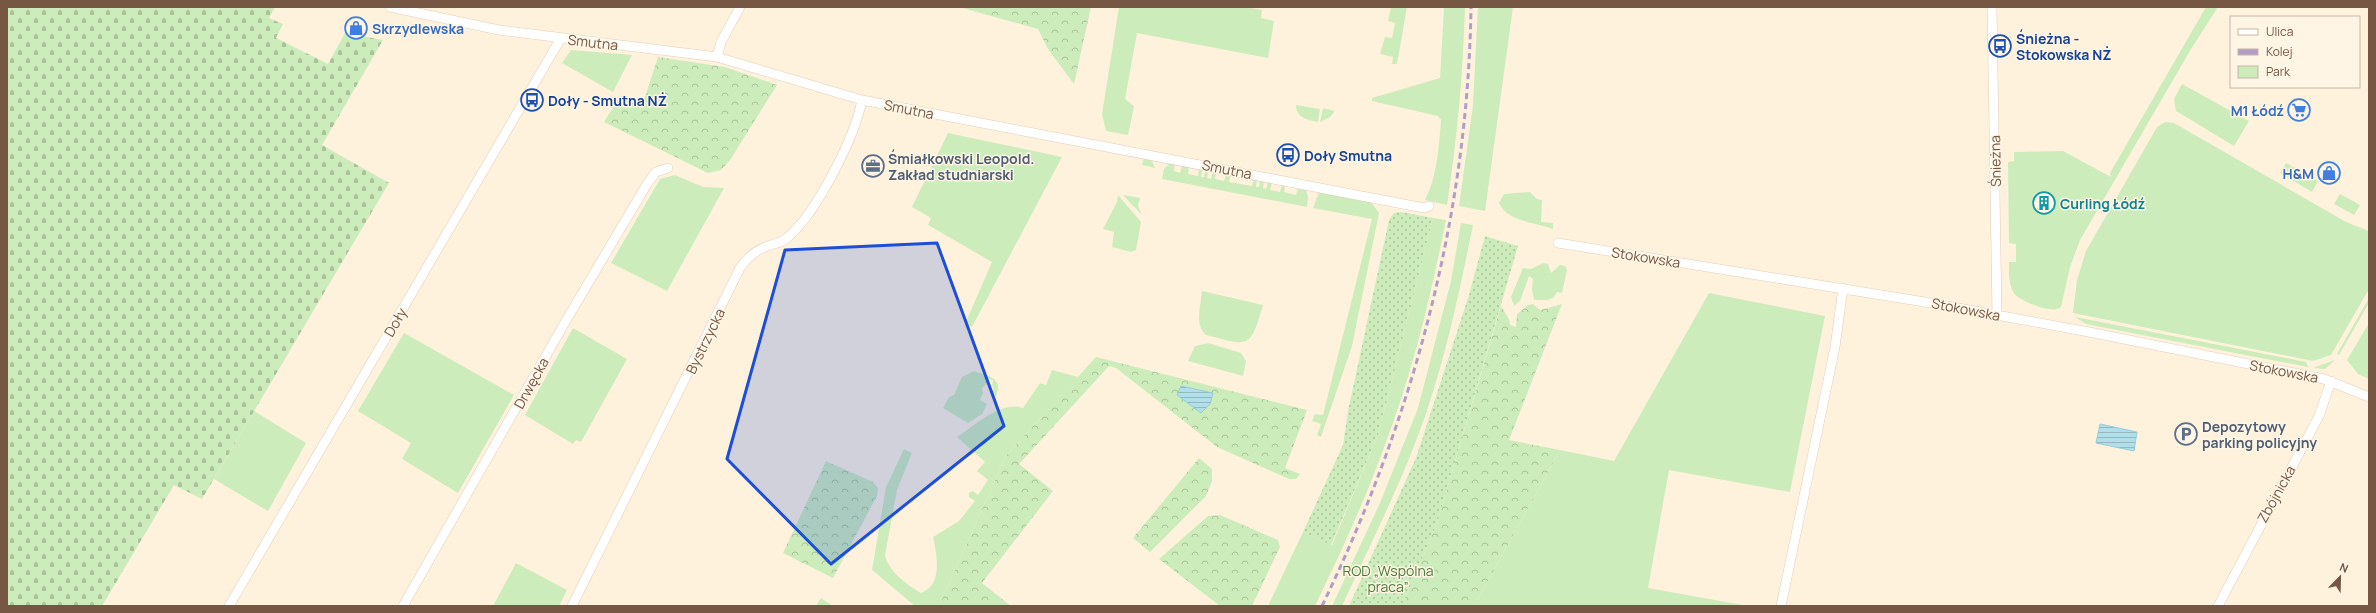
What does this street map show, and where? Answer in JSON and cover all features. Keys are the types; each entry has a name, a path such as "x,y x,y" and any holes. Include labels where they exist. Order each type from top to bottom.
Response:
{"street":[{"name":"Smutna","path":"390,7 487,28 717,57 862,100 1424,208 1429,206"},
{"path":"717,57 721,42 740,7"},
{"name":"Śnieżna","path":"1992,7 1997,315"},
{"name":"Doły","path":"229,606 561,38"},
{"name":"Bystrzycka","path":"572,606 740,268 754,253 786,239 803,224 822,192 846,145 862,100"},
{"name":"Drwęcka","path":"403,606 644,190 656,172 668,168"},
{"name":"Stokowska","path":"1558,243 1843,288 1997,315 2331,381 2369,397"},
{"path":"1781,606 1835,347 1843,288"},
{"name":"Zbójnicka","path":"2218,606 2320,416 2331,381"}],"highlighted area":[{"path":"937,243 1004,426 831,564 727,459 785,250"}],"green space":[{"path":"7,7 275,7 269,18 283,24 276,38 328,64 345,33 383,40 322,145 389,183 202,499 174,485 102,606 7,606"},
{"path":"959,7 1091,7 1074,84 1048,49 1038,29"},
{"path":"1119,7 1245,7 1262,10 1261,18 1274,21 1268,58 1137,33 1125,99 1134,106 1128,135 1106,131 1102,114"},
{"path":"1391,7 1407,7 1397,64 1392,64 1393,57 1380,54 1385,37 1392,38 1395,23 1388,21"},
{"path":"1444,7 1465,7 1459,106 1447,205 1425,200 1435,171 1441,120 1438,116 1372,101 1372,98 1440,78"},
{"path":"1478,7 1513,7 1485,211 1459,206 1473,105"},
{"path":"2206,7 2218,7 2191,49 2080,240 2070,267 2061,307 2057,309 2044,308 2022,300 2014,293 2009,274 2009,262 2016,262 2016,244 2009,243 2008,162 2014,161 2014,152 2063,151 2111,177 2110,173"},
{"path":"571,50 632,55 613,92 562,63"},
{"path":"658,57 725,67 777,85 730,160 721,170 708,173 604,122 620,96 643,103"},
{"path":"2182,84 2249,121 2234,146 2176,111 2174,99"},
{"path":"1296,105 1320,109 1318,122 1306,119 1300,115 1296,109"},
{"path":"1323,108 1335,111 1330,117 1320,122"},
{"path":"2165,122 2174,123 2346,222 2369,231 2369,289 2331,355 2313,361 2073,313 2077,280 2086,251 2157,127"},
{"path":"948,133 1062,157 972,327 965,324 992,262 928,225 931,218 912,207"},
{"path":"1144,158 1152,161 1155,168 1142,165"},
{"path":"1170,163 1175,164 1174,171 1180,173 1182,166 1189,167 1188,174 1198,176 1199,169 1202,170 1201,177 1204,177 1206,170 1208,171 1207,178 1211,179 1213,172 1216,172 1215,179 1224,181 1226,174 1231,175 1229,182 1252,186 1254,179 1257,180 1256,187 1259,187 1260,181 1264,181 1263,188 1266,189 1268,182 1272,183 1270,190 1280,192 1282,185 1285,185 1284,192 1296,195 1298,188 1306,190 1308,197 1307,207 1162,179 1164,169"},
{"path":"2286,163 2318,181 2312,192 2280,173"},
{"path":"675,175 703,187 724,188 667,291 611,263 660,179"},
{"path":"1319,192 1371,202 1379,213 1352,346 1321,437 1317,435 1321,424 1312,421 1315,414 1323,415 1372,219 1313,208"},
{"path":"1530,192 1537,199 1542,200 1541,222 1553,223 1553,229 1515,218 1503,209 1499,203 1504,194"},
{"path":"2340,194 2360,205 2354,215 2334,204"},
{"path":"1118,195 1141,222 1136,250 1131,252 1112,247 1114,232 1103,229 1117,202"},
{"path":"1123,195 1140,198 1138,206 1142,215"},
{"path":"1401,212 1433,218 1378,435 1331,545 1303,532 1343,445 1348,411 1389,220 1394,213"},
{"path":"1433,218 1446,220 1428,304 1405,388 1362,504 1315,606 1268,606 1303,532 1332,545 1378,435"},
{"path":"1461,223 1473,225 1451,326 1426,413 1393,497 1342,606 1332,606 1380,503 1418,408 1451,281"},
{"name":"ROD „Wspólna praca”","path":"1485,236 1518,246 1437,523 1402,606 1349,606 1416,458 1469,295"},
{"path":"1543,263 1548,264 1551,273 1560,265 1565,266 1567,270 1562,293 1557,292 1554,297 1548,300 1534,300 1532,289 1533,279 1529,276 1520,301 1514,306 1511,297 1523,268 1531,269"},
{"path":"1202,291 1263,305 1259,320 1251,337 1246,341 1240,342 1206,335 1202,331 1199,320"},
{"path":"1709,293 1825,316 1790,492 1669,470 1648,588 1748,606 1474,606 1560,450 1614,461"},
{"path":"2369,298 2369,303 2339,355 2337,354"},
{"path":"1533,304 1540,310 1562,304 1509,440 1560,450 1474,606 1402,606 1437,523 1501,306 1509,319 1510,325 1516,327 1517,314 1528,305"},
{"path":"2075,317 2306,362 2308,367 2086,324"},
{"path":"2369,323 2369,379 2358,374 2347,360"},
{"path":"573,328 627,359 581,442 576,440 573,444 525,415"},
{"path":"404,333 514,395 458,493 402,459 411,443 358,411"},
{"path":"1208,343 1241,353 1246,361 1243,376 1188,361 1195,346"},
{"path":"1096,357 1307,410 1285,468 1300,474 1296,479 1289,479 1217,447 1116,368 1109,366 1019,464 1053,491 982,583 1011,606 939,606 1006,456"},
{"path":"2335,360 2325,369 2314,368 2315,367"},
{"path":"1052,370 1078,377 1006,456 939,606 915,606 872,570 886,487 904,449 912,453 897,490 885,555 894,572 904,582 921,593 928,589 936,577 937,561 933,537 959,521 975,501 969,497 969,493 973,491 978,495 988,480 977,471 985,462 957,437 988,415 997,411 1015,406 1023,408 1040,383 1046,385"},
{"path":"974,371 989,376 996,381 998,390 996,396 991,396 994,388 992,385 993,380 988,379 987,383 982,388 983,393 980,400 987,404 982,414 968,423 943,408 949,397 954,395 962,377"},
{"path":"254,411 306,443 268,511 214,479"},
{"path":"1199,458 1212,469 1212,481 1206,496 1150,552 1133,538"},
{"path":"826,461 873,482 878,488 877,496 833,578 783,553"},
{"path":"1220,515 1278,540 1280,547 1252,606 1220,606 1159,559 1208,516"},
{"path":"516,563 567,590 559,606 493,606"},
{"path":"821,598 833,606 816,606"}],"water":[{"path":"1181,386 1213,393 1210,404 1201,413 1177,395"},
{"path":"2100,424 2137,432 2134,451 2096,443"}],"railway":[{"path":"1322,606 1354,535 1383,462 1408,389 1430,314 1447,239 1459,162 1467,85 1471,7"}],"place":[{"name":"Skrzydlewska","path":"356,28"},
{"name":"Śnieżna - Stokowska NŻ","path":"2000,46"},
{"name":"Doły - Smutna NŻ","path":"532,100"},
{"name":"M1 Łódź","path":"2299,110"},
{"name":"Doły Smutna","path":"1288,155"},
{"name":"Śmiałkowski Leopold. Zakład studniarski","path":"873,166"},
{"name":"H&M","path":"2329,173"},
{"name":"Curling Łódź","path":"2044,203"},
{"name":"Depozytowy parking policyjny","path":"2186,434"}]}
